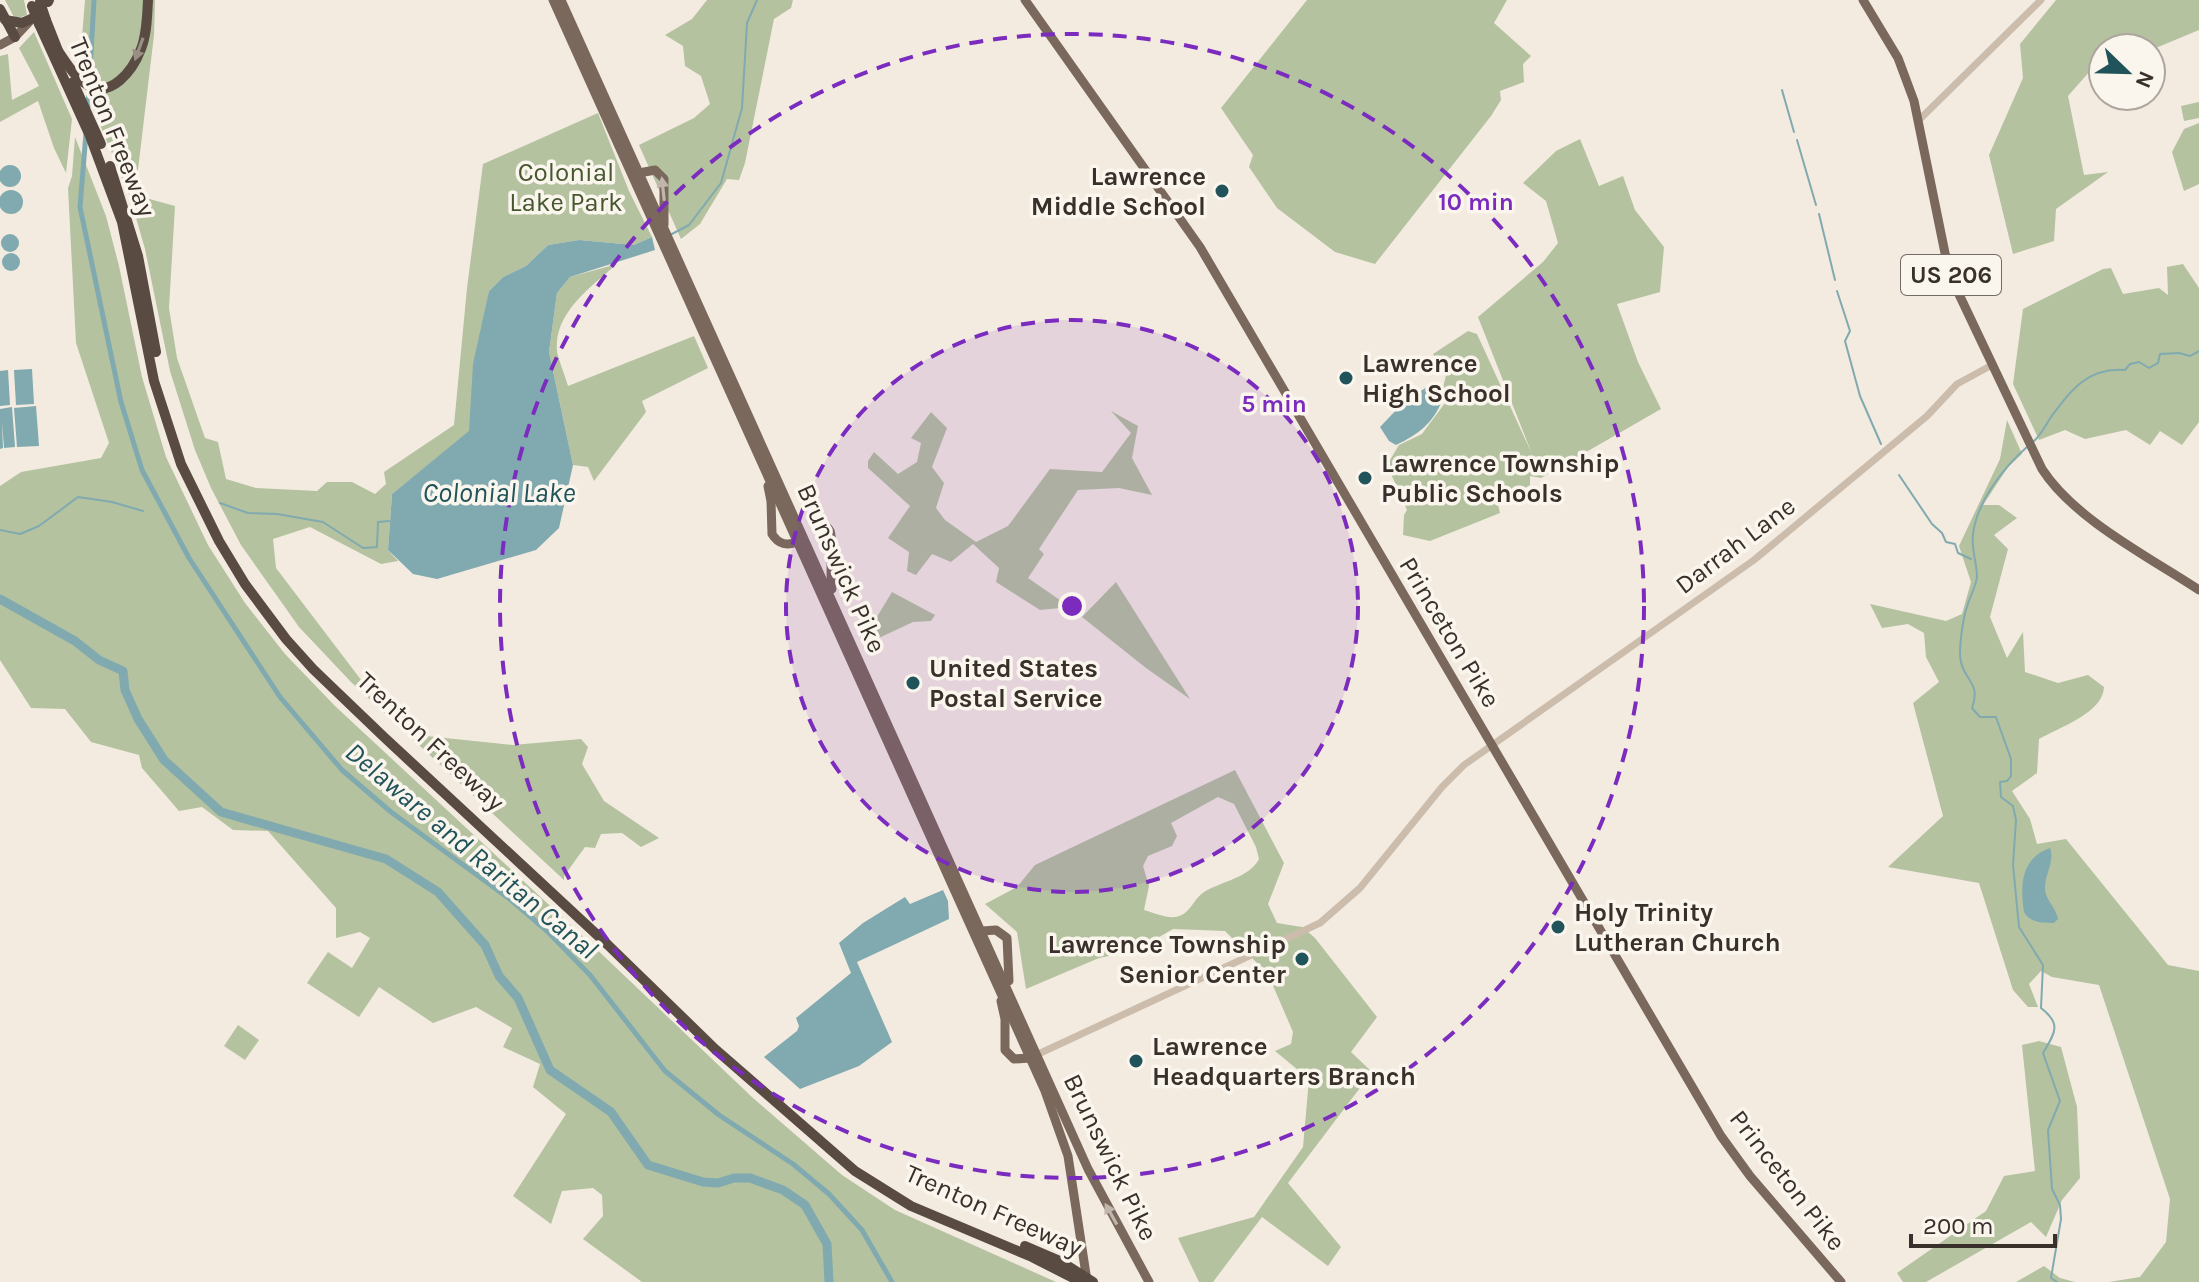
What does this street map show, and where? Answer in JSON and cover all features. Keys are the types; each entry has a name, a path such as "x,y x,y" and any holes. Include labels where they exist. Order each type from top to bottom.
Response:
{"highway":[{"path":"73,82 92,87 110,87 127,74 141,49 148,0"},
{"name":"Trenton Freeway","path":"41,2 39,21 73,82"},
{"path":"2,17 22,23 39,21"},
{"path":"2,17 8,41"},
{"name":"Trenton Freeway","path":"39,21 73,82 138,256 161,379 190,468 210,512 251,581 302,648 389,734 590,919 733,1057 860,1167 914,1201 1093,1282"},
{"name":"Trenton Freeway","path":"1062,1267 1084,1282"}],"main road":[{"name":"Brunswick Pike","path":"553,0 663,232"},
{"name":"Brunswick Pike","path":"561,0 639,173 759,455 978,936 1017,1008 1068,1156 1084,1282"},
{"name":"Princeton Pike","path":"1025,0 1200,247 1721,1136 1750,1176 1841,1282"},
{"name":"US 206","path":"1863,0 1898,58 1919,120 1949,269 1961,301 2049,479 2072,505 2199,590"},
{"path":"8,41 39,21 41,2"},
{"path":"639,173 655,170 664,179 663,232"},
{"name":"Brunswick Pike","path":"670,248 839,616 997,982 1088,1169 1149,1282"},
{"path":"759,455 771,501 772,534 781,543 798,541"},
{"path":"816,518 831,533 830,573 839,616"},
{"path":"978,936 996,930 1007,938 1007,971 1017,1008"},
{"path":"997,982 1005,1019 1005,1050 1014,1059 1034,1056"}],"street":[{"path":"1919,120 2041,0"},
{"name":"Darrah Lane","path":"1034,1056 1320,923 1360,888 1453,776 1492,744 1754,560 1927,416 1957,384 1992,365"}],"green space":[{"path":"5,0 24,0 27,15 15,19"},
{"name":"Colonial Lake Park","path":"85,0 155,0 154,35 135,195 175,206 169,308 177,358 205,438 218,442 226,479 256,488 317,491 327,482 352,482 375,494 386,484 384,472 454,425 483,164 598,113 629,191 652,237 634,245 579,240 548,245 526,266 503,277 489,291 469,432 392,494 388,550 398,561 381,564 310,527 273,539 276,568 390,718 299,627 241,545 211,488 195,450 170,371 145,249 130,197 79,74"},
{"path":"707,0 793,0 791,8 774,19 739,180 727,179 700,224 681,239 639,145 694,118 710,104 701,76 685,66 683,46 665,35 692,19"},
{"path":"1307,0 1507,0 1494,23 1531,56 1523,64 1524,82 1500,91 1501,100 1491,116 1375,264 1335,252 1277,208 1249,167 1253,155 1221,108"},
{"path":"2056,0 2199,0 2199,30 2167,43 2167,32 2087,32 2087,74 2068,96 2084,175 2108,172 2056,209 2054,241 2013,254 1989,155 2023,78 2020,44"},
{"path":"34,32 72,119 66,173 38,101 0,122 0,56 8,54 12,100 39,86 19,48"},
{"path":"2199,102 2199,118 2184,121 2181,106"},
{"path":"2199,123 2199,184 2184,191 2172,152 2184,129"},
{"path":"75,137 106,216 142,377 166,457 208,545 245,603 285,654 335,706 753,1098 842,1175 895,1210 1056,1282 642,1282 583,1239 603,1216 602,1195 593,1188 562,1191 551,1224 513,1196 566,1114 533,1087 540,1064 503,1047 512,1028 476,1007 433,1023 379,987 359,1017 307,983 328,952 352,968 370,938 360,932 336,938 336,908 268,831 233,830 202,807 179,811 142,768 139,755 91,742 65,709 31,708 0,660 0,486 21,472 101,458 109,443 76,343 68,188"},
{"path":"1580,139 1599,186 1623,176 1635,210 1664,247 1660,292 1617,304 1638,362 1661,409 1541,478 1530,476 1530,485 1498,505 1500,513 1430,541 1403,535 1407,510 1387,465 1399,445 1422,434 1445,403 1443,388 1446,375 1433,354 1468,331 1477,334 1532,454 1478,317 1543,262 1558,243 1546,201 1523,183 1556,151"},
{"path":"617,264 575,303 560,328 558,356 568,386 694,336 708,368 642,401 646,412 594,481 588,467 573,465 549,352 557,293 570,277"},
{"path":"2183,264 2199,288 2199,422 2182,445 2160,431 2150,445 2126,430 2085,439 2065,430 2039,440 2013,384 2023,309 2103,269 2111,268 2123,294 2159,288 2168,295 2167,267"},
{"path":"1111,411 1138,426 1132,458 1152,495 1119,488 1078,490 1039,549 1044,554 1028,578 1070,607 1040,610 996,582 999,568 973,544 951,562 932,554 916,575 907,571 909,552 888,538 910,506 868,468 868,461 874,452 898,474 917,462 921,443 911,438 931,412 947,428 932,467 944,483 936,508 945,520 976,542 1008,526 1050,469 1102,472 1131,433"},
{"path":"2007,420 2022,454 2008,467 1983,505 1999,505 2017,518 1994,535 2008,549 1990,617 2007,658 2023,632 2025,672 2058,683 2088,675 2104,687 2102,696 2089,712 2039,739 2037,773 2012,791 2030,819 2037,844 2066,839 2168,965 2199,971 2199,1282 2109,1282 2140,1277 2166,1242 2170,1199 2099,985 2052,977 2041,971 2029,984 2038,1007 2028,1007 2013,990 1979,883 1888,867 1943,816 1913,703 1939,682 1926,657 1924,633 1908,624 1882,628 1870,604 1946,621 1962,614 1971,582 1959,546 2000,459"},
{"path":"1116,582 1190,699 1082,617"},
{"path":"892,592 935,615 931,621 913,622 866,644 863,640"},
{"path":"407,734 513,745 581,739 588,747 582,764 604,801 659,838 641,847 622,833 601,834 595,848 585,847 564,880"},
{"path":"1235,770 1284,863 1268,904 1277,923 1302,927 1315,938 1377,1017 1351,1052 1372,1072 1288,1183 1341,1247 1328,1266 1262,1217 1213,1282 1199,1282 1178,1238 1254,1217 1303,1147 1309,1079 1275,1051 1291,1044 1293,1032 1268,974 1225,931 1173,929 1135,951 1099,958 1026,989 1017,932 985,904 1017,887 1035,865","holes":["1218,797 1234,804 1256,847 1259,859 1255,865 1242,875 1204,892 1181,915 1168,917 1144,910 1149,886 1143,866 1148,856 1172,846 1177,836 1171,823"]},
{"path":"238,1025 259,1040 245,1060 224,1046"},
{"path":"2039,1041 2061,1047 2077,1107 2080,1178 2062,1200 2046,1237 2031,1222 1926,1282 1903,1282 1897,1273 1986,1211 2004,1176 2035,1171 2022,1045"},
{"path":"2044,1266 2060,1278 2075,1282 2016,1282"}],"water":[{"path":"6,165 14,165 21,176 14,187 6,187 -1,180 -1,172"},
{"path":"11,190 19,194 23,202 19,210 11,214 3,210 -1,202 3,194"},
{"path":"10,234 19,243 10,252 1,243"},
{"name":"Colonial Lake","path":"652,237 655,250 570,277 557,293 549,352 573,465 559,528 536,550 437,579 413,574 388,550 392,494 469,431 473,364 489,291 503,277 526,266 548,245 579,240 634,245"},
{"path":"11,253 20,262 11,271 2,262"},
{"path":"32,369 34,404 16,405 14,370"},
{"path":"8,370 10,405 0,406 0,371"},
{"path":"1428,386 1438,390 1442,400 1434,415 1424,427 1404,441 1396,445 1389,441 1380,427 1401,405"},
{"path":"36,406 39,446 17,447 14,408"},
{"path":"12,407 15,447 4,448 2,422 3,448 0,449 0,409"},
{"path":"2050,848 2045,888 2058,919 2054,923 2030,918 2024,912 2023,902 2023,883 2028,866 2033,858"},
{"path":"943,890 948,901 949,919 857,962 892,1042 859,1066 800,1089 764,1057 797,1031 796,1018 851,973 839,943 863,923 905,897 910,904"}],"waterway":[{"name":"Delaware and Raritan Canal","path":"88,107 94,0"},
{"path":"670,235 689,225 721,183 742,108 747,23 757,0"},
{"path":"1782,90 1794,132"},
{"name":"Delaware and Raritan Canal","path":"86,133 80,207 121,402 142,470 189,558 280,697 342,770 391,812 511,900 547,931 590,975 665,1071 719,1115 793,1164 829,1194 862,1230 892,1282"},
{"path":"1797,140 1816,205"},
{"path":"1819,214 1835,280"},
{"path":"1837,291 1850,331 1845,341 1860,396 1881,444"},
{"path":"2033,442 2066,398 2091,376 2125,370 2130,364 2139,362 2149,368 2158,363 2160,354 2190,356 2199,351"},
{"path":"2028,446 1993,486 1980,509 1973,540 1977,577 1964,618 1960,657 1974,687 1972,708 1980,717 1996,717 2011,759 2011,776 2007,781 2000,782 2001,797 2013,806 2016,820 2013,865 2019,927 2043,965 2041,1008 2054,1024 2053,1034 2043,1053 2060,1101 2048,1130 2052,1189 2060,1205 2061,1219 2051,1278 2057,1282"},
{"path":"1899,475 1946,542 1955,544 1958,553 1971,559"},
{"path":"0,530 20,534 39,526 78,497 143,511"},
{"path":"220,503 248,513 277,514 323,522 363,548 377,547 378,522 389,521"},
{"path":"0,599 75,641 99,660 123,671 125,690 138,719 164,760 221,812 386,859 438,892 485,945 499,976 518,998 550,1070 611,1112 648,1165 703,1182 750,1178 783,1190 805,1205 827,1244 829,1282"}],"place":[{"name":"Lawrence Middle School","path":"1222,191"},
{"name":"Lawrence High School","path":"1346,378"},
{"name":"Lawrence Township Public Schools","path":"1365,478"},
{"name":"United States Postal Service","path":"913,683"},
{"name":"Holy Trinity Lutheran Church","path":"1558,927"},
{"name":"Lawrence Township Senior Center","path":"1302,959"},
{"name":"Lawrence Headquarters Branch","path":"1136,1061"}]}
